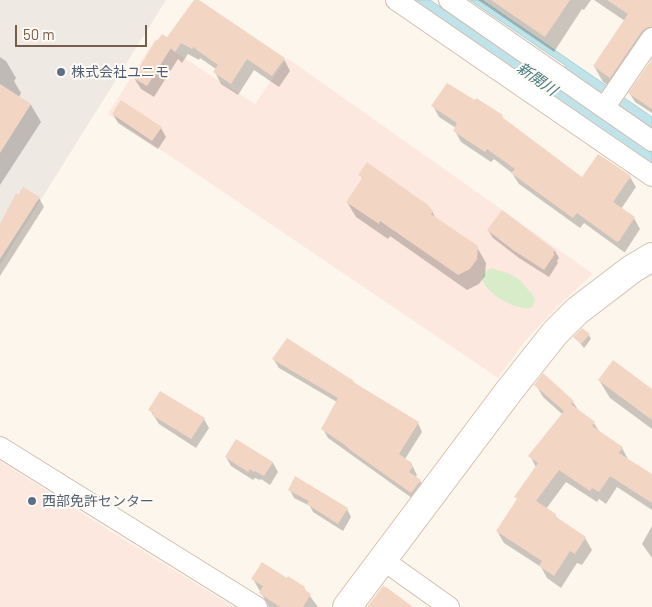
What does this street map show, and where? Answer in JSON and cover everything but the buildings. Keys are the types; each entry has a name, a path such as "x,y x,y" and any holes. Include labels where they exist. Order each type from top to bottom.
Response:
{"street":[{"path":"396,0 652,176"},
{"path":"449,0 652,141"},
{"path":"604,108 652,38"},
{"path":"347,607 509,391 556,333 577,311 632,269 652,257"},
{"path":"0,447 257,607"},
{"path":"384,560 449,607"}],"shaded area":[{"name":"株式会社ユニモ","path":"0,0 166,0 0,265"},
{"path":"155,39 255,104 287,58 593,274 559,305 525,341 498,378 108,114"},
{"name":"西部免許センター","path":"0,461 128,542 234,607 0,607"}],"green space":[{"path":"490,268 508,273 520,280 534,297 535,301 532,307 527,309 512,305 498,298 487,288 482,276"}],"water":[{"name":"新開川","path":"401,0 430,0 652,153 652,171"},
{"path":"470,0 482,0 652,117 652,128 566,69 565,65"}],"place":[{"name":"株式会社ユニモ","path":"61,72"},
{"name":"西部免許センター","path":"32,501"}]}
